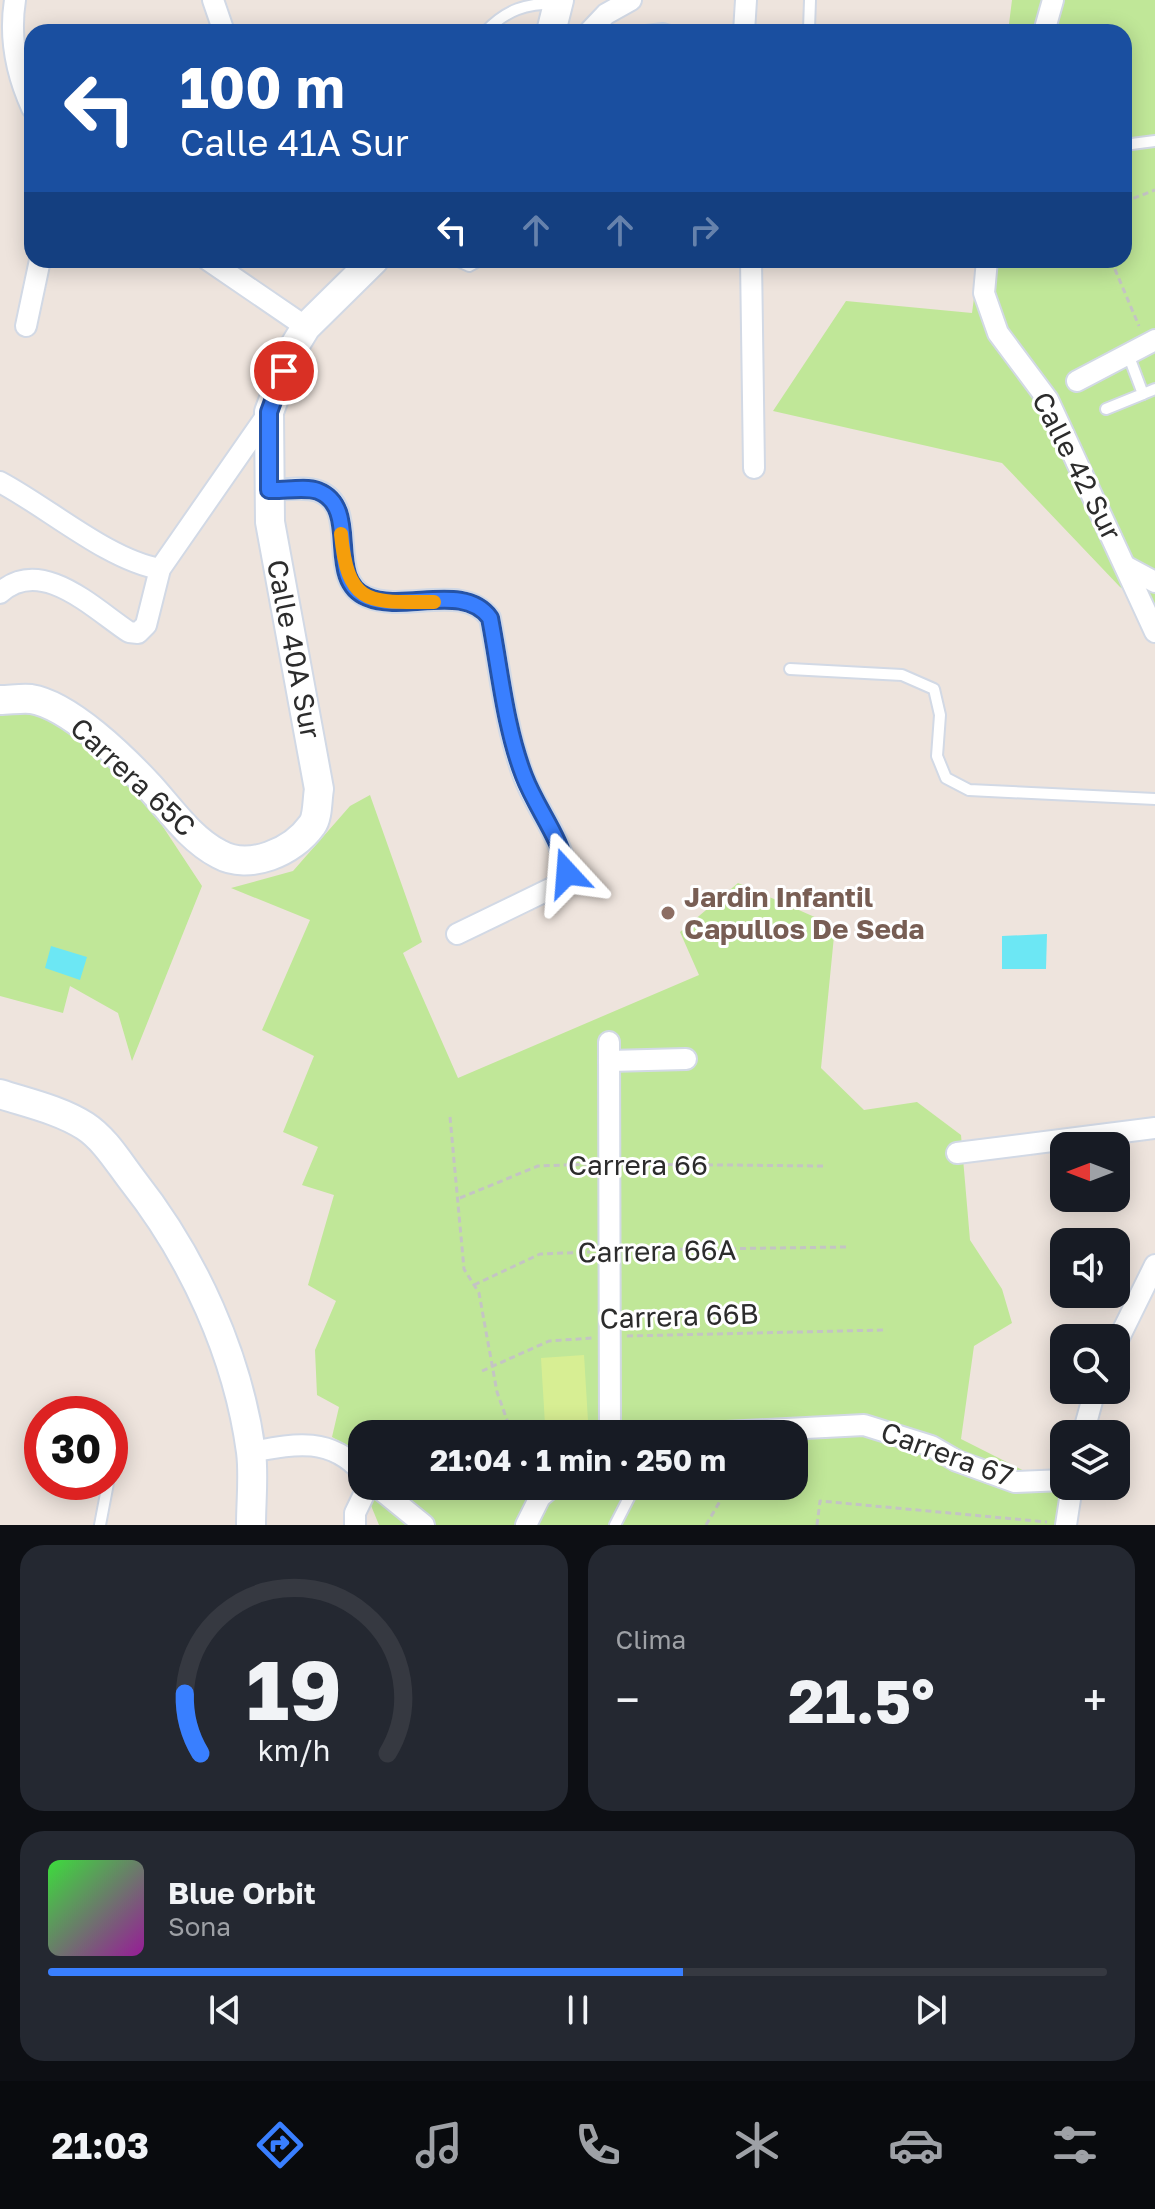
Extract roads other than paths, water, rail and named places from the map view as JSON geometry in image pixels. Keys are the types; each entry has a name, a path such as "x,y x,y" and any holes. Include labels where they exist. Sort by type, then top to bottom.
{"main road":[{"path":"553,24 559,2"},
{"path":"269,412 292,350 306,327 366,268"},
{"name":"Calle 40A Sur","path":"264,858 288,847 313,824 319,789 310,729 294,669 270,522 269,412"},
{"name":"Carrera 65C","path":"0,700 30,699 52,705 82,725 148,786 185,827 219,854 239,860 264,858"},
{"path":"0,1094 60,1114 98,1135 149,1203 186,1260 216,1316 251,1452 251,1525"}],"street":[{"path":"15,0 11,24 19,80 24,91"},
{"path":"213,0 221,24"},
{"path":"597,24 606,14 631,0"},
{"path":"744,24 746,0"},
{"path":"1046,24 1051,2"},
{"path":"26,326 38,268"},
{"path":"220,268 306,327"},
{"path":"751,268 754,468"},
{"name":"Calle 42 Sur","path":"986,268 984,293 998,333 1048,400 1155,632"},
{"path":"1077,381 1143,346"},
{"path":"0,593 21,580 71,591 129,632 138,633 146,625 160,569 269,412"},
{"path":"0,482 37,502 126,560 160,569"},
{"path":"269,490 317,491 333,502 340,517 349,579 364,596 387,602 468,601 481,606 490,618 513,740 524,777 564,854 567,873 556,886 457,934"},
{"path":"1127,567 1155,582"},
{"path":"610,1420 609,1052 686,1059"},
{"path":"957,1153 1155,1128"},
{"path":"1126,1324 1155,1265"},
{"name":"Carrera 67","path":"808,1428 864,1425 931,1446 957,1461 1015,1482 1050,1481"},
{"path":"251,1452 291,1445 326,1446 348,1462"},
{"path":"355,1525 355,1513 361,1500"},
{"path":"393,1500 424,1525"},
{"path":"526,1525 538,1500"},
{"path":"1066,1524 1070,1500"}],"lane":[{"path":"809,24 810,0"},
{"path":"493,24 516,7 559,2"},
{"path":"1132,144 1155,141"},
{"path":"1143,346 1143,394"},
{"path":"1106,409 1155,389"},
{"path":"790,669 902,675 934,689 940,715 937,756 946,778 969,790 1155,799"},
{"path":"100,1525 105,1500"},
{"path":"615,1525 628,1500"}],"water":[{"path":"1047,934 1046,969 1002,969 1002,936"},
{"path":"51,946 87,957 80,980 45,968"}],"place":[{"name":"Jardin Infantil Capullos De Seda","path":"668,913"}]}
